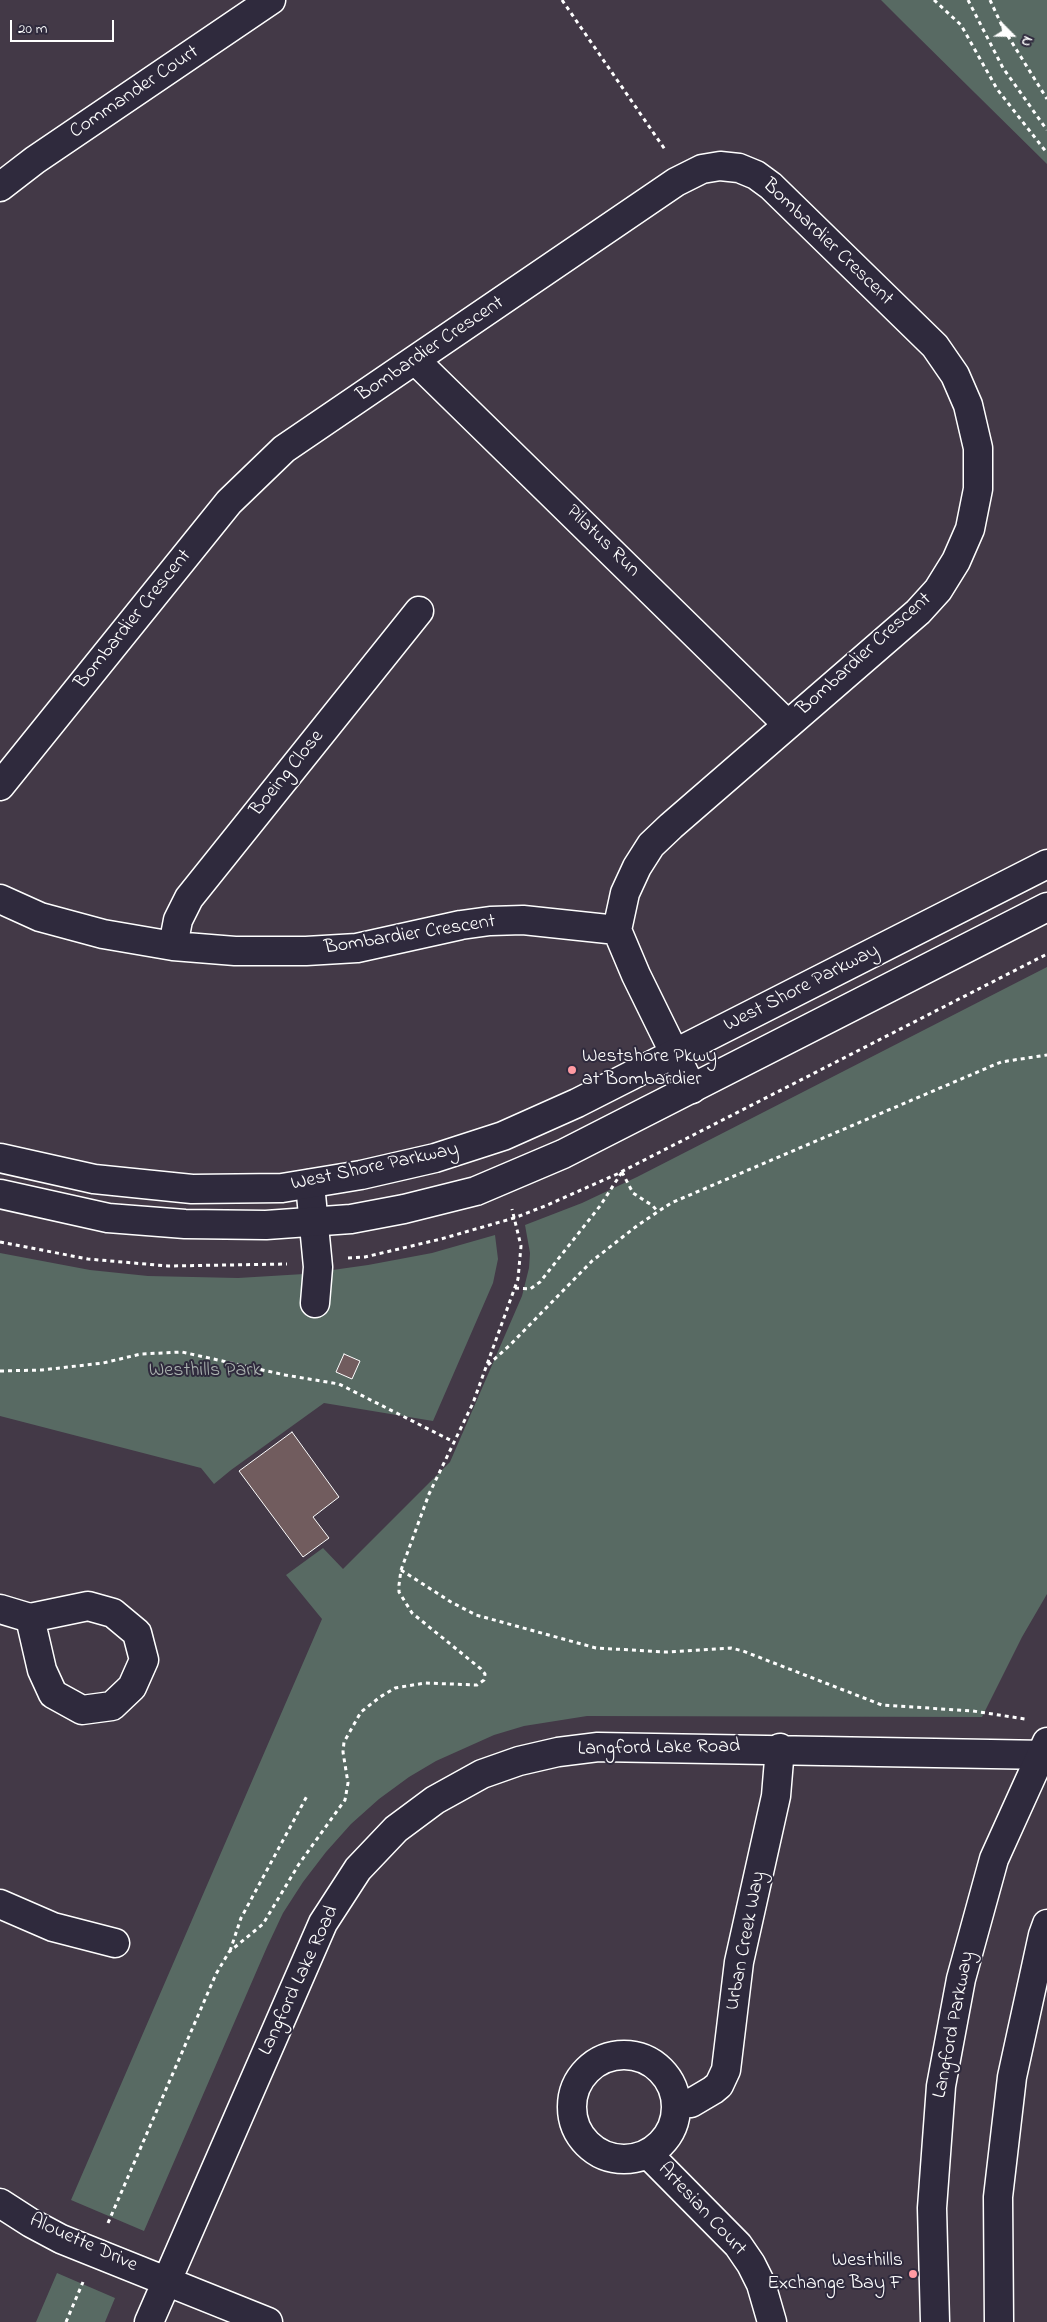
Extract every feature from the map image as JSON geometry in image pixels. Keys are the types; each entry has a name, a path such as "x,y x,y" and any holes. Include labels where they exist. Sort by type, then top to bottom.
{"street":[{"name":"Commander Court","path":"0,187 35,160 271,0"},
{"name":"Bombardier Crescent","path":"0,786 229,502 284,449 416,361 676,182 702,169 720,166 739,168 756,175 771,186 928,339 955,375 968,405 978,448 978,489 970,529 952,568 938,590 918,612 787,724 651,845 636,867 625,893 617,930 523,920 490,921 461,925 357,948 306,951 235,951 173,946 103,934 40,917 0,899"},
{"name":"Pilatus Run","path":"416,361 787,724"},
{"name":"Boeing Close","path":"173,946 178,920 189,898 419,611"},
{"name":"West Shore Parkway","path":"0,1158 94,1179 192,1190 282,1188 435,1158 503,1136 576,1103 1047,864"},
{"name":"West Shore Parkway","path":"0,1194 118,1218 212,1224 266,1225 352,1219 404,1209 476,1190 563,1154 1047,907"},
{"path":"617,930 636,976 692,1089"},
{"path":"310,1184 318,1267 315,1303"},
{"path":"0,1609 30,1618"},
{"name":"Langford Lake Road","path":"150,2322 323,1923 358,1870 396,1830 436,1800 482,1774 519,1761 558,1752 598,1747 1045,1750"},
{"name":"Urban Creek Way","path":"676,2104 691,2104 712,2090 719,2085 726,2070 739,1962 776,1796 780,1748"},
{"name":"Langford Parkway","path":"935,2322 932,2208 943,2076 961,1979 994,1860 1045,1750"},
{"path":"0,1904 53,1927 115,1943"},
{"path":"999,2322 998,2197 1012,2077 1047,1924"},
{"name":"Artesian Court","path":"619,2054 640,2056 659,2067 671,2084 676,2104 674,2122 666,2138 649,2154 634,2158 613,2158 593,2149 579,2134 572,2114 573,2093 582,2074 599,2060 619,2054"},
{"name":"Artesian Court","path":"649,2154 738,2245 751,2264 761,2284 772,2322"},
{"name":"Alouette Drive","path":"0,2203 31,2223 95,2253 268,2322"}],"path":[{"path":"562,0 668,156"},
{"path":"934,0 961,25 984,69 1047,153"},
{"path":"968,0 1003,68 1047,130"},
{"path":"990,0 1003,28 1047,99"},
{"path":"229,1952 262,1924 299,1864 345,1800 348,1783 343,1752 344,1742 361,1712 395,1688 425,1683 477,1685 484,1680 485,1674 481,1669 412,1613 399,1592 401,1570 429,1494 487,1365 515,1288 521,1246 514,1218 622,1172 1047,954"},
{"path":"487,1365 510,1345 592,1261 658,1212 680,1200 1001,1062 1047,1055"},
{"path":"622,1172 633,1192 653,1206 658,1212"},
{"path":"515,1288 530,1289 540,1282 600,1206 622,1172"},
{"path":"0,1371 42,1370 103,1363 141,1354 182,1352 285,1375 339,1384 454,1442"},
{"path":"401,1570 451,1602 476,1615 596,1648 666,1652 731,1648 882,1705 973,1711 1016,1718"},
{"path":"66,2322 216,1974 229,1952 241,1918 307,1796"}],"green space":[{"path":"881,0 1047,0 1047,164 904,23"},
{"path":"1047,967 1047,1594 1022,1637 982,1717 587,1716 524,1726 494,1735 436,1761 409,1777 379,1799 351,1824 303,1882 283,1913 144,2231 71,2200 322,1619 286,1575 323,1548 343,1569 450,1462 522,1296 529,1268 530,1253 525,1225 582,1203 637,1177"},
{"name":"Westhills Park","path":"495,1235 498,1259 493,1283 433,1421 324,1403 214,1484 201,1468 0,1416 0,1253 90,1270 148,1276 238,1278 304,1274 368,1265 432,1253"},
{"path":"57,2273 115,2298 105,2322 36,2322"}],"building":[{"path":"344,1354 360,1361 352,1379 336,1372"},
{"path":"292,1432 339,1497 313,1517 329,1538 303,1557 239,1471"}],"place":[{"name":"Westshore Pkwy at Bombardier","path":"572,1070"},
{"name":"Westhills Exchange Bay F","path":"913,2274"}]}
